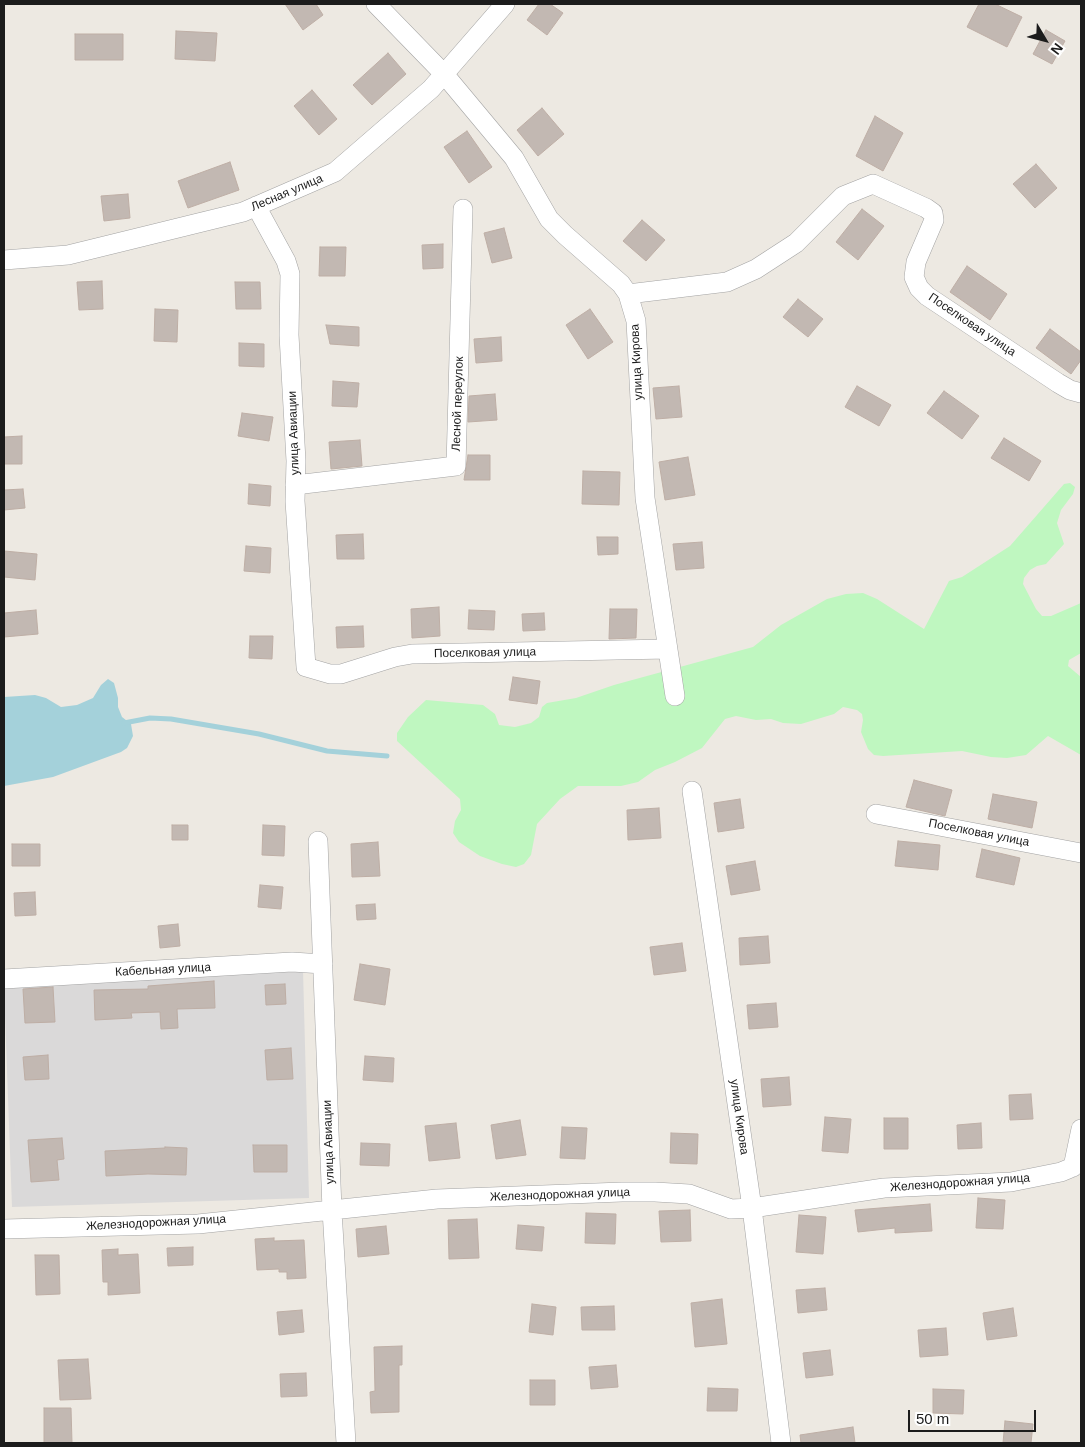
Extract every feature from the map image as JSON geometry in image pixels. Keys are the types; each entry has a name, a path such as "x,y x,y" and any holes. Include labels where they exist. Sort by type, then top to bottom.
{"street":[{"name":"улица Кирова","path":"376,4 444,74 514,158 549,219 621,284 628,294 636,321 645,498 675,696"},
{"name":"Лесная улица","path":"4,260 68,255 243,212 335,172 431,88 505,4"},
{"name":"Поселковая улица","path":"628,294 727,282 756,269 796,243 843,196 873,184 933,213 934,220 916,262 914,277 919,288 928,296 1058,383 1070,390 1081,392"},
{"name":"улица Авиации","path":"256,206 286,261 290,274 289,336 296,461 295,485 306,667"},
{"name":"Лесной переулок","path":"295,485 456,466 463,209"},
{"name":"Поселковая улица","path":"306,667 330,674 341,674 395,657 412,654 668,650"},
{"name":"улица Кирова","path":"692,791 752,1208 781,1443"},
{"name":"Поселковая улица","path":"876,814 1081,853"},
{"name":"улица Авиации","path":"318,841 332,1210 346,1443"},
{"name":"Кабельная улица","path":"4,979 292,962 323,964"},
{"name":"Железнодорожная улица","path":"4,1229 208,1223 437,1199 655,1192 689,1194 731,1209 752,1208 884,1188 1011,1182 1061,1172 1077,1174 1081,1130"}],"shaded area":[{"path":"303,970 309,1198 12,1207 4,988 22,983"}],"green space":[{"path":"1070,483 1075,487 1073,494 1061,510 1057,523 1064,544 1046,564 1030,570 1024,578 1023,584 1036,609 1042,616 1051,616 1081,603 1081,653 1069,660 1068,666 1081,677 1081,755 1048,736 1026,755 1007,758 962,751 874,755 868,749 861,732 862,714 857,710 843,707 834,714 801,724 783,723 771,719 756,720 736,716 725,719 702,748 655,770 638,782 621,786 578,786 560,799 537,824 531,855 524,864 516,867 480,856 459,842 453,833 455,821 461,810 460,799 397,741 397,733 408,717 426,700 483,705 495,714 499,725 515,727 531,723 539,717 542,707 547,703 576,698 614,685 753,647 781,625 827,599 846,594 863,593 877,599 924,629 949,581 962,577 1010,546 1064,484"}],"water":[{"path":"108,679 114,683 118,707 122,717 131,724 133,736 127,748 121,752 53,777 4,786 4,697 35,695 46,698 61,707 77,705 93,698 101,685"}],"building":[{"path":"285,4 316,4 323,15 303,30"},
{"path":"539,4 550,4 563,13 547,35 527,20"},
{"path":"979,4 995,4 1022,17 1007,47 967,27"},
{"path":"1046,30 1065,41 1052,64 1033,54"},
{"path":"176,31 217,33 215,61 175,59"},
{"path":"75,34 123,34 123,60 75,60"},
{"path":"388,53 406,74 372,105 353,85"},
{"path":"312,90 337,119 319,135 294,106"},
{"path":"542,108 564,134 538,156 517,130"},
{"path":"875,116 903,133 883,171 856,156"},
{"path":"467,131 492,167 469,183 444,147"},
{"path":"230,162 239,190 188,208 178,181"},
{"path":"1036,164 1057,188 1035,208 1013,184"},
{"path":"128,194 130,218 104,221 101,196"},
{"path":"862,209 884,226 858,260 836,242"},
{"path":"642,220 665,240 646,261 623,241"},
{"path":"504,228 512,258 492,263 484,233"},
{"path":"443,244 443,268 423,269 422,245"},
{"path":"320,247 346,247 345,276 319,276"},
{"path":"967,266 1007,294 990,320 950,292"},
{"path":"102,281 103,309 79,310 77,282"},
{"path":"235,282 260,282 261,309 236,309"},
{"path":"798,299 823,319 808,337 783,317"},
{"path":"155,309 178,310 177,342 154,341"},
{"path":"590,309 613,342 588,359 566,325"},
{"path":"326,325 359,327 359,346 330,344"},
{"path":"1050,329 1081,352 1081,360 1071,374 1036,348"},
{"path":"501,337 502,361 476,363 474,339"},
{"path":"239,343 264,344 264,367 239,366"},
{"path":"333,381 359,383 357,407 332,406"},
{"path":"679,386 682,417 656,419 653,388"},
{"path":"857,386 891,405 879,426 845,407"},
{"path":"944,391 979,416 962,439 927,413"},
{"path":"495,394 497,420 468,422 469,396"},
{"path":"242,413 273,417 269,441 238,436"},
{"path":"22,436 22,464 4,464 4,437"},
{"path":"1004,438 1041,461 1029,481 991,458"},
{"path":"360,440 362,466 331,469 329,442"},
{"path":"468,455 490,455 490,480 464,480"},
{"path":"688,457 695,495 665,500 659,462"},
{"path":"583,471 620,472 619,505 582,504"},
{"path":"249,484 271,486 270,506 248,504"},
{"path":"23,489 25,508 4,510 4,490"},
{"path":"363,534 364,559 337,559 336,535"},
{"path":"597,537 618,537 618,554 598,555"},
{"path":"702,542 704,568 676,570 673,544"},
{"path":"246,546 271,548 270,573 244,571"},
{"path":"4,551 37,554 35,580 4,577"},
{"path":"439,607 440,636 412,638 411,609"},
{"path":"610,609 637,609 636,638 609,639"},
{"path":"36,610 38,634 4,637 4,613"},
{"path":"469,610 495,611 494,630 468,629"},
{"path":"544,613 545,630 523,631 522,614"},
{"path":"363,626 364,647 337,648 336,627"},
{"path":"250,636 273,636 272,659 249,658"},
{"path":"513,677 540,681 537,704 509,700"},
{"path":"914,780 952,790 945,816 906,807"},
{"path":"993,794 1037,802 1032,828 988,819"},
{"path":"740,799 744,828 718,832 714,803"},
{"path":"659,808 661,838 628,840 627,810"},
{"path":"172,825 188,825 188,840 172,840"},
{"path":"263,825 285,826 284,856 262,855"},
{"path":"898,841 940,845 938,870 895,866"},
{"path":"378,842 380,876 352,877 351,844"},
{"path":"12,844 40,844 40,866 12,866"},
{"path":"982,849 1020,858 1014,885 976,877"},
{"path":"755,861 760,890 731,895 726,866"},
{"path":"260,885 283,887 281,909 258,907"},
{"path":"35,892 36,915 15,916 14,893"},
{"path":"375,904 376,919 357,920 356,905"},
{"path":"178,924 180,946 160,948 158,926"},
{"path":"768,936 770,963 740,965 739,938"},
{"path":"682,943 686,971 654,975 650,947"},
{"path":"360,964 390,969 385,1005 354,1000"},
{"path":"214,981 215,1008 177,1009 178,1028 161,1029 160,1012 131,1013 132,1018 95,1020 94,990 148,989 148,986"},
{"path":"285,984 286,1004 266,1005 265,985"},
{"path":"53,987 55,1022 25,1023 23,989"},
{"path":"776,1003 778,1027 749,1029 747,1005"},
{"path":"291,1048 293,1079 267,1080 265,1050"},
{"path":"48,1055 49,1079 25,1080 23,1057"},
{"path":"365,1056 394,1058 393,1082 363,1080"},
{"path":"789,1077 791,1105 763,1107 761,1079"},
{"path":"1031,1094 1033,1119 1010,1120 1009,1095"},
{"path":"825,1117 851,1119 848,1153 822,1151"},
{"path":"884,1118 908,1118 908,1149 884,1149"},
{"path":"520,1120 526,1155 496,1159 491,1125"},
{"path":"456,1123 460,1158 429,1161 425,1126"},
{"path":"981,1123 982,1148 958,1149 957,1125"},
{"path":"562,1127 587,1128 585,1159 560,1158"},
{"path":"671,1133 698,1134 697,1164 670,1163"},
{"path":"62,1138 64,1159 57,1160 59,1180 31,1182 28,1140"},
{"path":"361,1143 390,1144 389,1166 360,1165"},
{"path":"253,1145 287,1145 287,1172 254,1172"},
{"path":"165,1147 187,1148 186,1175 106,1176 105,1151"},
{"path":"978,1198 1005,1200 1003,1229 976,1228"},
{"path":"930,1204 932,1231 895,1233 895,1228 858,1232 855,1210"},
{"path":"690,1210 691,1241 661,1242 659,1211"},
{"path":"586,1213 616,1214 615,1244 585,1243"},
{"path":"799,1215 826,1217 823,1254 796,1252"},
{"path":"477,1219 479,1258 449,1259 448,1220"},
{"path":"518,1225 544,1227 542,1251 516,1249"},
{"path":"386,1226 389,1254 358,1257 356,1229"},
{"path":"274,1238 274,1241 304,1240 306,1278 287,1279 287,1272 279,1272 279,1269 257,1270 255,1239"},
{"path":"193,1247 193,1265 168,1266 167,1248"},
{"path":"118,1249 118,1255 138,1254 140,1293 108,1295 108,1282 103,1282 102,1250"},
{"path":"35,1255 59,1255 60,1294 36,1295"},
{"path":"825,1288 827,1310 798,1313 796,1290"},
{"path":"722,1299 727,1344 695,1347 691,1303"},
{"path":"532,1304 556,1307 553,1335 529,1332"},
{"path":"614,1306 615,1330 582,1330 581,1307"},
{"path":"1013,1308 1017,1336 987,1340 983,1313"},
{"path":"302,1310 304,1332 279,1335 277,1312"},
{"path":"946,1328 948,1355 920,1357 918,1330"},
{"path":"402,1346 402,1365 399,1365 399,1412 371,1413 370,1392 375,1391 374,1347"},
{"path":"830,1350 833,1375 806,1378 803,1353"},
{"path":"88,1359 91,1399 60,1400 58,1360"},
{"path":"616,1365 618,1387 591,1389 589,1367"},
{"path":"306,1373 307,1396 281,1397 280,1374"},
{"path":"530,1380 555,1380 555,1405 530,1405"},
{"path":"708,1388 738,1389 737,1411 707,1411"},
{"path":"933,1389 964,1390 963,1414 933,1413"},
{"path":"44,1408 71,1408 72,1443 44,1443"},
{"path":"1005,1421 1033,1424 1031,1443 1003,1443"},
{"path":"853,1427 855,1443 801,1443 800,1435"}],"waterway":[{"path":"124,723 150,718 171,719 259,734 327,751 387,756"}]}
